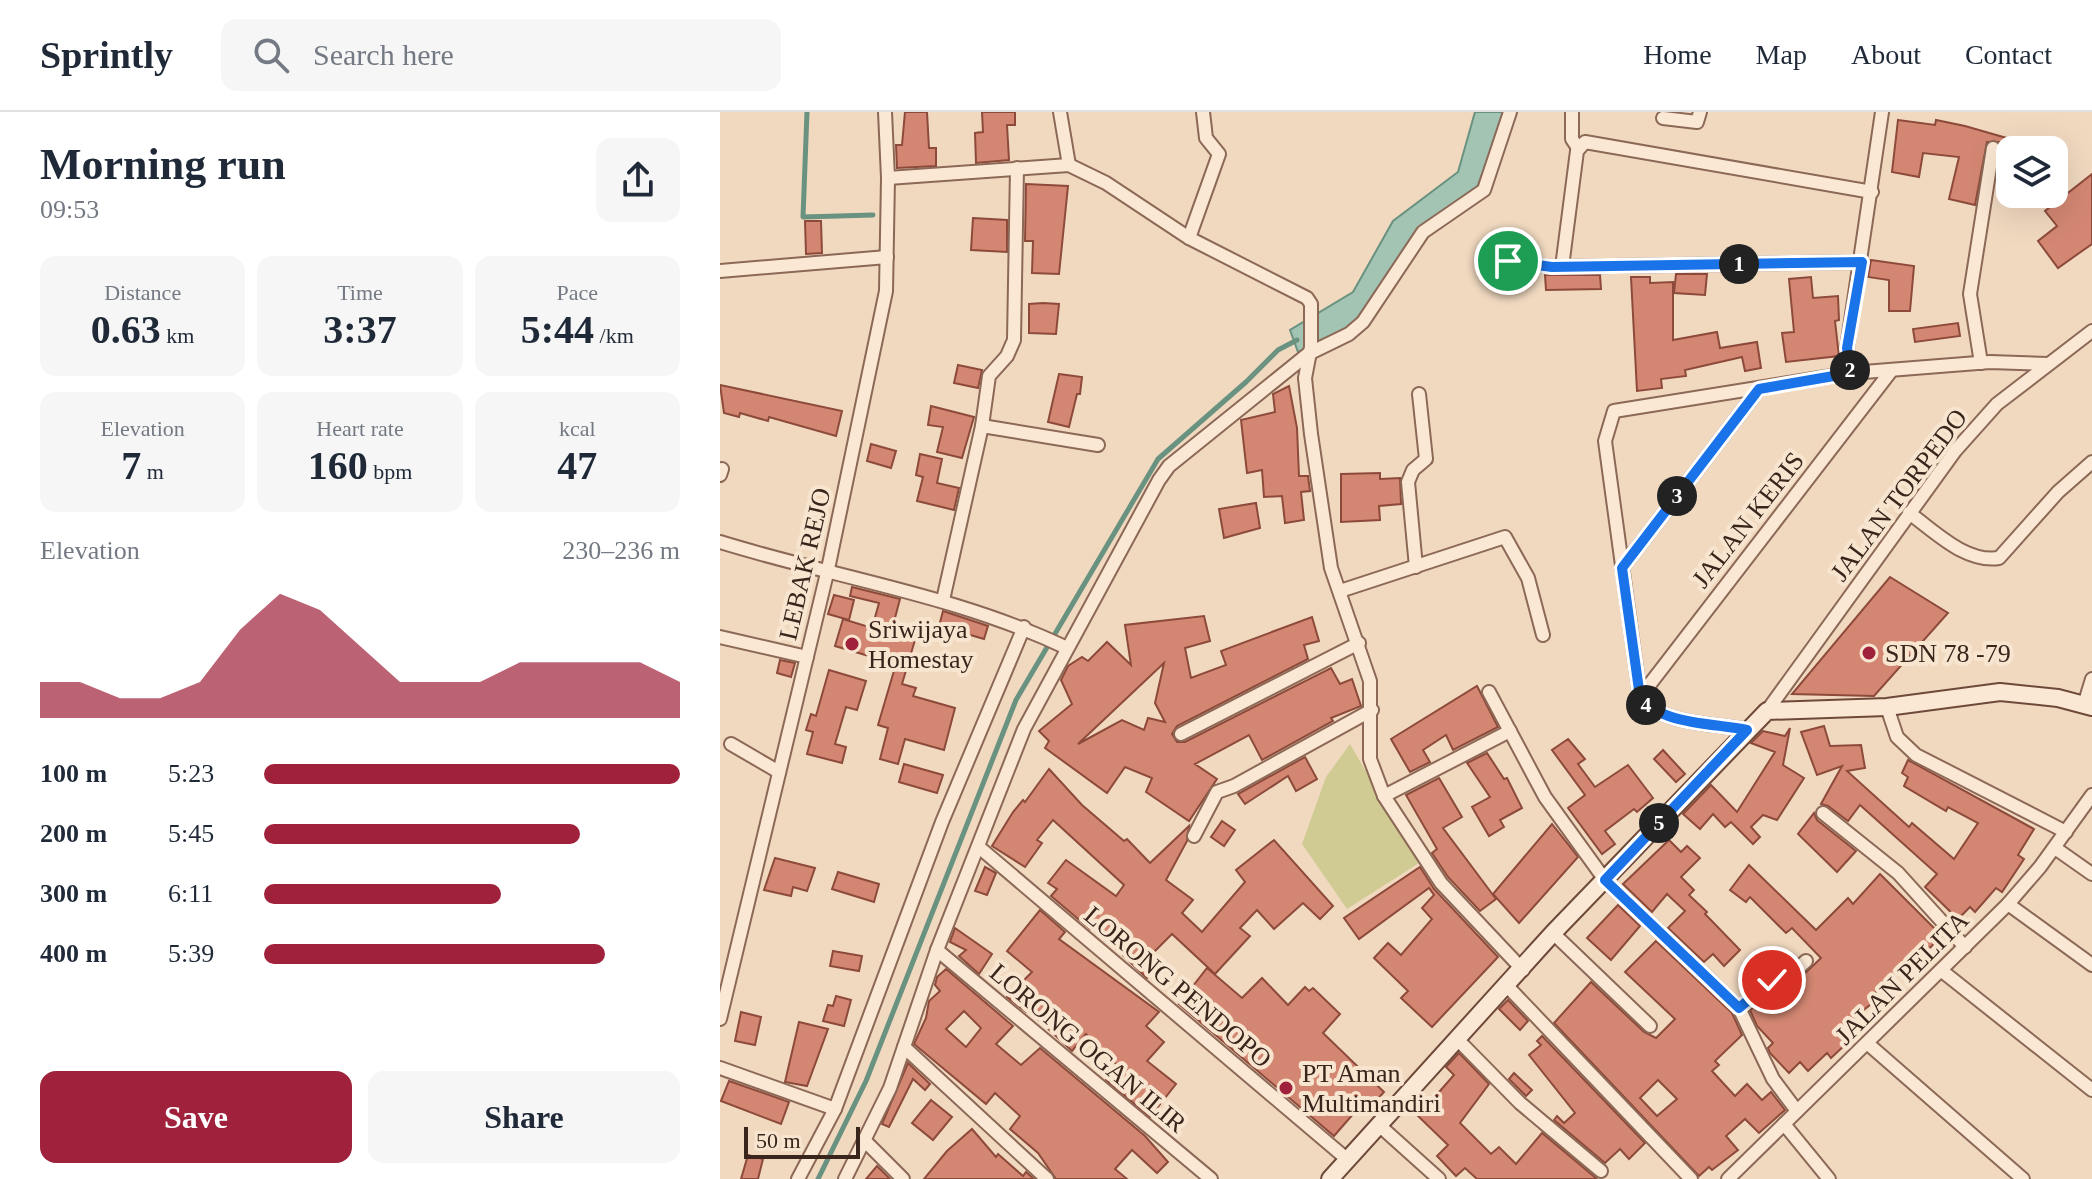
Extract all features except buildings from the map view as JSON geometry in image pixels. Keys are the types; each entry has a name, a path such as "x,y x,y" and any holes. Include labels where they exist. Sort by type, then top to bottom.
{"street":[{"name":"LEBAK REJO","path":"721,1014 828,569 886,291 888,178 885,112"},
{"path":"1060,112 1069,165"},
{"path":"1189,238 1219,154 1206,138 1203,112"},
{"path":"845,1179 890,1088 937,950 980,848 1024,729 1064,647 1169,466 1309,350 1349,334 1363,322 1423,232 1484,190 1510,112"},
{"path":"1562,267 1578,148 1572,139 1572,112"},
{"path":"1663,118 1697,122 1700,112"},
{"path":"1851,373 1847,348 1882,112"},
{"path":"1578,148 1585,142 1872,192"},
{"path":"1981,363 1970,294 1993,148"},
{"path":"888,178 1069,165 1106,183 1189,238 1300,292 1311,304 1305,378 1311,434 1331,568 1370,681 1370,759 1384,796 1441,883 1523,970"},
{"path":"943,600 991,372 1007,356 1014,340 1017,168"},
{"path":"720,271 887,257"},
{"path":"1508,261 1562,267 1862,262"},
{"name":"JALAN TORPEDO","path":"1767,711 1955,451 1997,404 2092,331"},
{"path":"1747,730 1669,715 1647,706 1640,697 1605,441 1614,411 1851,373 1981,363 2048,364"},
{"name":"JALAN KERIS","path":"1640,697 1891,371"},
{"path":"1622,568 1759,389"},
{"path":"1416,567 1408,482 1413,470 1426,459 1419,394"},
{"path":"982,426 1098,445"},
{"path":"1909,513 1967,554 1984,560 1999,558 2058,492 2092,462"},
{"path":"1340,591 1505,537 1528,578 1543,635"},
{"path":"720,542 943,600 1029,629 1064,647"},
{"path":"798,1179 835,1109 942,822 1029,629"},
{"path":"720,637 807,657"},
{"path":"1181,734 1359,643"},
{"path":"1330,1179 1508,987 1553,933 1767,711 1887,707 2000,692 2044,696 2088,706 2092,679"},
{"path":"1489,692 1545,797 1605,880 1739,1008 1773,1079 1797,1111"},
{"path":"1887,707 1897,737 1916,755 2066,832"},
{"path":"1194,836 1217,792 1234,786 1372,710"},
{"path":"1384,796 1510,731"},
{"path":"731,744 779,772"},
{"name":"JALAN PELITA","path":"1728,1179 2008,904 2055,848 2092,795"},
{"path":"1823,813 1898,873 1965,947"},
{"name":"LORONG PENDOPO","path":"980,848 1348,1160"},
{"path":"2055,848 2092,874"},
{"path":"2008,904 2092,965"},
{"path":"1553,933 1650,1026"},
{"name":"LORONG OGAN ILIR","path":"937,950 1211,1179"},
{"path":"1739,1008 1772,980 1795,971 1806,961"},
{"path":"1942,971 2092,1090"},
{"path":"1508,987 1691,1179"},
{"path":"1457,1039 1520,1103 1601,1171"},
{"path":"1867,1043 2023,1179"},
{"path":"904,1047 1047,1179"},
{"path":"720,1068 835,1109"},
{"path":"1784,1124 1829,1179"},
{"path":"1380,1126 1439,1179"},
{"path":"865,1141 903,1179"}],"shaded area":[{"path":"1475,112 1505,112 1474,196 1442,212 1417,236 1363,317 1325,341 1298,352 1290,330 1353,292 1393,221 1458,172"},
{"path":"1350,744 1419,863 1347,909 1302,844 1326,777"}],"waterway":[{"path":"807,112 803,217 873,215"},
{"path":"818,1179 866,1081 1016,700 1158,459 1278,350 1297,340"}],"place":[{"name":"Sriwijaya Homestay","path":"852,644"},
{"name":"SDN 78 -79","path":"1869,653"},
{"name":"PT Aman Multimandiri","path":"1286,1088"}],"route":[{"path":"1508,261 1552,267 1862,262 1847,348 1851,373 1759,389 1622,568 1640,697 1647,706 1658,712 1747,730 1605,880 1739,1008 1772,980"}]}
